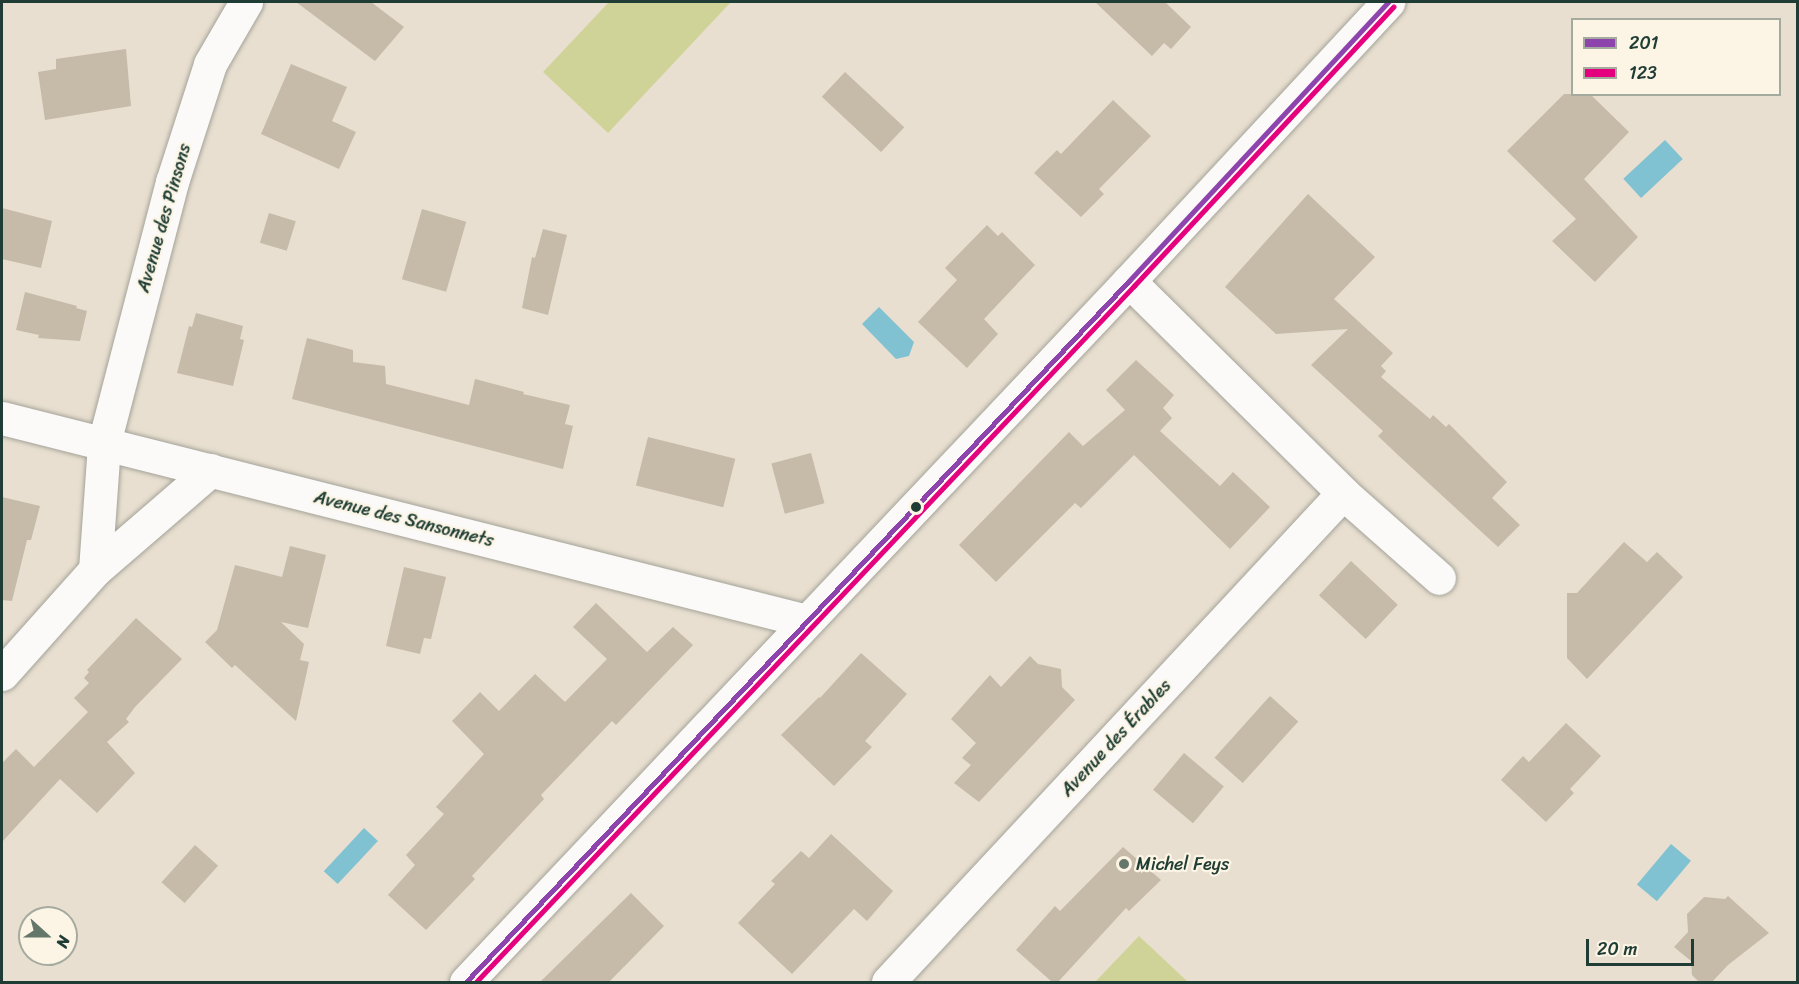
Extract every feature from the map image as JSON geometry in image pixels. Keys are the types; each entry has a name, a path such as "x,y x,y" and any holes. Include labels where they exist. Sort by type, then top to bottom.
{"street":[{"name":"Avenue des Pinsons","path":"95,570 104,443 175,171 210,64 246,2"},
{"path":"466,982 1129,281 1388,2"},
{"path":"1129,281 1343,493 1439,578"},
{"name":"Avenue des Sansonnets","path":"2,418 807,621"},
{"path":"2,674 95,570 211,470"},
{"name":"Avenue des Érables","path":"888,982 1343,493"}],"green space":[{"path":"609,2 731,2 608,133 543,72"},
{"path":"1139,936 1188,982 1095,982"}],"water":[{"path":"1665,140 1683,159 1641,198 1623,179"},
{"path":"879,307 914,342 909,356 896,359 862,324"},
{"path":"364,828 378,841 338,884 324,871"},
{"path":"1671,844 1691,861 1657,901 1637,885"}],"building":[{"path":"296,2 371,2 404,27 375,61"},
{"path":"1095,2 1165,2 1191,27 1171,49 1164,43 1152,56"},
{"path":"126,49 131,106 45,120 38,72 56,69 56,59"},
{"path":"291,64 347,87 332,121 356,132 339,169 261,134"},
{"path":"845,72 904,127 881,152 822,97"},
{"path":"1564,94 1592,96 1629,132 1584,179 1638,237 1595,282 1552,241 1576,219 1507,151"},
{"path":"1113,100 1151,136 1099,189 1104,194 1081,217 1034,173 1057,150 1061,154"},
{"path":"1308,194 1375,257 1334,299 1393,353 1381,366 1386,371 1381,377 1430,419 1433,415 1446,427 1449,424 1507,482 1492,498 1520,525 1498,547 1378,436 1383,431 1311,365 1348,329 1276,334 1225,287"},
{"path":"2,208 52,221 41,268 2,259"},
{"path":"422,209 466,222 446,292 402,279"},
{"path":"269,213 296,221 287,251 260,243"},
{"path":"987,225 998,236 1002,232 1035,265 984,319 998,334 967,368 918,322 957,280 945,268"},
{"path":"543,229 567,235 548,315 522,308 532,257 535,258"},
{"path":"25,292 77,306 76,308 87,311 80,341 38,338 39,335 16,330"},
{"path":"196,313 243,326 240,339 244,340 233,386 177,373 189,326 192,327"},
{"path":"307,338 353,350 353,362 385,366 386,384 469,405 475,379 570,405 565,424 573,426 563,469 292,399"},
{"path":"1136,360 1174,395 1163,408 1172,418 1160,431 1220,486 1233,472 1270,507 1230,549 1134,455 1081,508 1075,503 996,582 959,545 1069,432 1083,446 1125,410 1106,390"},
{"path":"648,437 735,459 723,507 636,486"},
{"path":"811,453 824,503 785,514 771,464"},
{"path":"2,497 40,506 31,540 27,540 12,601 2,600"},
{"path":"1624,542 1647,562 1657,552 1683,577 1587,679 1567,658 1567,593 1577,593"},
{"path":"290,546 326,555 308,628 281,622 304,644 300,660 309,662 296,721 235,665 232,668 205,642 217,630 235,565 282,577"},
{"path":"1351,561 1398,605 1366,639 1319,595"},
{"path":"404,567 446,577 431,639 424,638 420,654 386,646"},
{"path":"596,603 647,652 673,627 693,645 616,725 612,721 541,795 544,799 472,876 475,879 426,930 388,895 415,865 406,855 444,814 436,807 484,754 452,721 480,692 499,711 535,674 565,702 607,659 573,627"},
{"path":"136,618 182,659 135,707 126,719 129,722 107,742 135,773 97,813 60,779 2,842 2,763 16,749 34,767 88,712 74,698 89,683 84,678 89,672 87,670"},
{"path":"861,653 907,694 865,741 872,747 834,786 781,735 820,698"},
{"path":"1030,656 1038,664 1061,669 1062,687 1075,700 979,802 954,783 971,765 962,758 976,743 951,719 990,675 1001,687"},
{"path":"1270,696 1298,721 1243,783 1214,758"},
{"path":"1566,723 1601,756 1570,789 1574,793 1546,822 1501,780 1523,756 1529,762"},
{"path":"1184,753 1224,786 1193,823 1153,790"},
{"path":"831,834 893,891 867,921 854,909 792,974 738,923 775,884 771,881 801,851 809,858"},
{"path":"195,845 218,866 185,903 162,882"},
{"path":"1123,847 1161,880 1129,911 1126,908 1058,982 1052,982 1016,950 1055,906 1060,911"},
{"path":"631,893 664,926 609,982 540,982"},
{"path":"1728,896 1769,933 1728,965 1712,982 1699,982 1692,975 1691,961 1674,947 1688,932 1687,914 1704,897 1725,899"}],"transit line":[{"name":"201","path":"466,982 1129,281 1388,2"},
{"name":"123","path":"476,982 1134,286 1393,7"}],"place":[{"name":"Michel Feys","path":"1124,864"}]}
